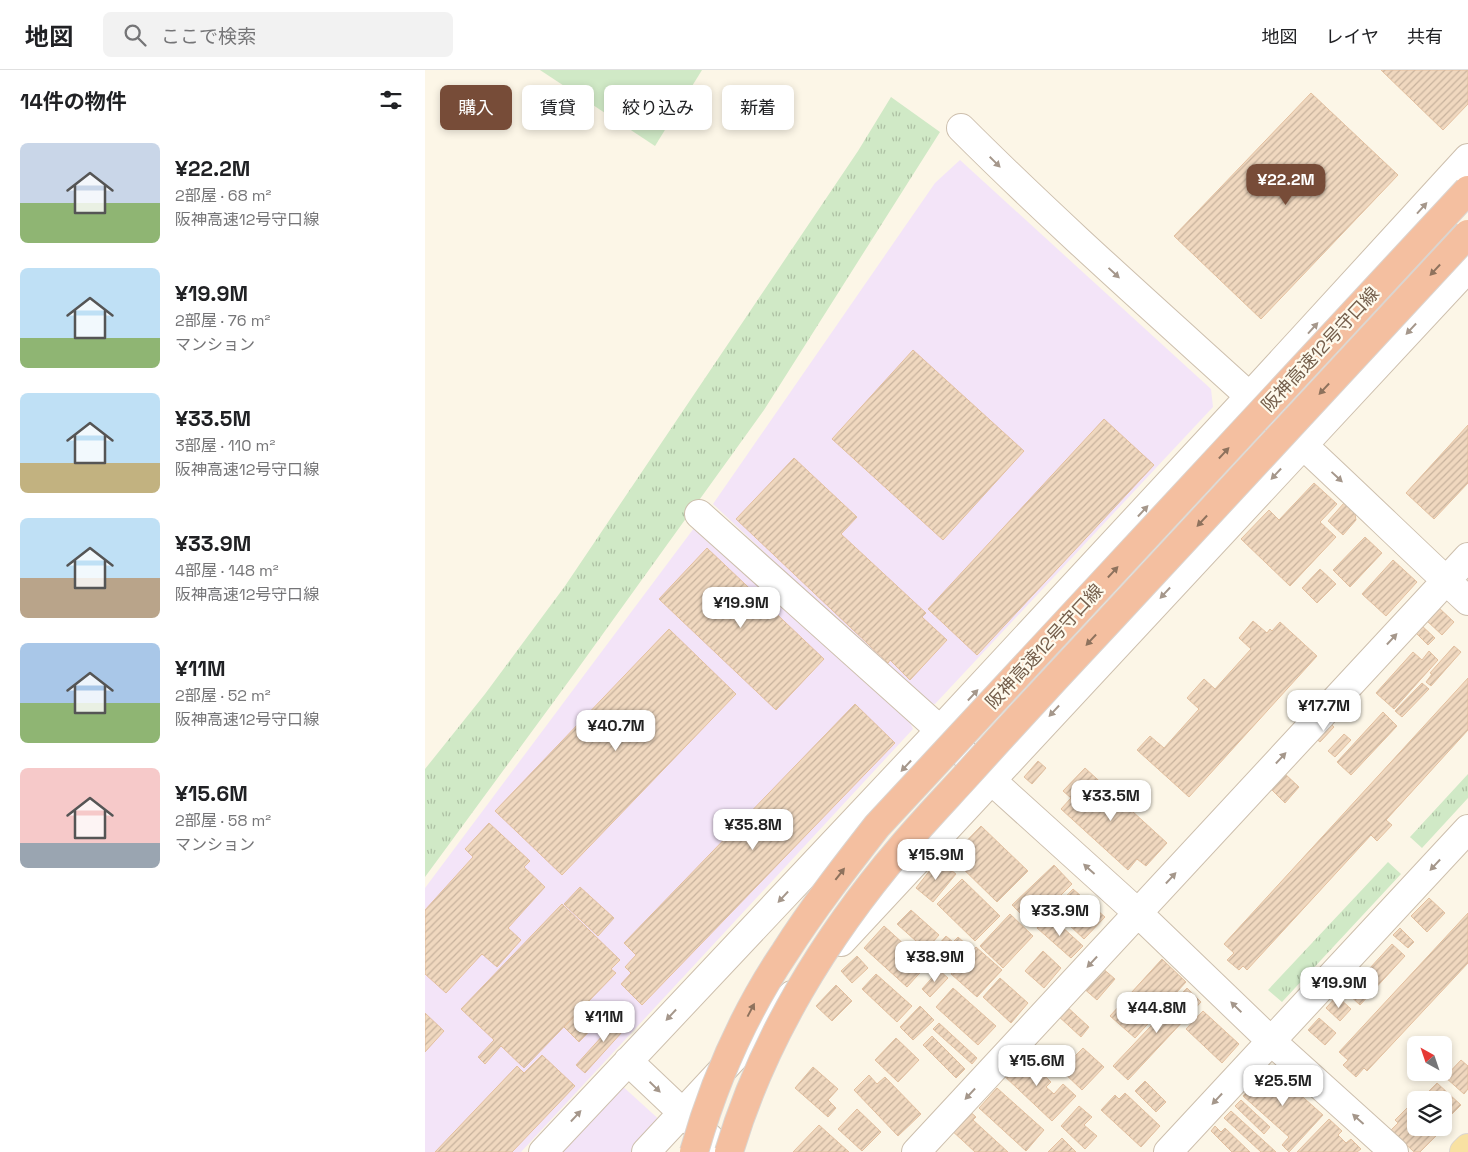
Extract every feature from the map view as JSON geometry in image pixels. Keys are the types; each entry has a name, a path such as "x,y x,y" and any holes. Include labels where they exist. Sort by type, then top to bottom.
{"highway":[{"name":"阪神高速12号守口線","path":"694,1152 705,1114 727,1059 751,1008 783,953 877,826 1468,190"},
{"name":"阪神高速12号守口線","path":"729,1152 737,1125 757,1074 781,1024 839,928 901,848 1468,234"}],"main road":[{"path":"1464,1152 1468,1148"}],"street":[{"path":"961,128 1002,169 1303,445 1468,601"},
{"path":"543,1152 940,730 1468,158"},
{"path":"646,1152 1468,268"},
{"path":"699,514 940,730 991,780 1138,913 1271,1041 1394,1152"},
{"path":"915,1152 1468,557"},
{"path":"1168,1152 1468,829"},
{"path":"628,1061 724,1152"}],"shaded area":[{"path":"960,160 1211,389 1213,407 935,704 924,703 713,504 935,183"},
{"path":"697,524 904,709 913,729 521,1152 425,1152 425,888"},
{"path":"619,1083 663,1123 636,1152 555,1152"}],"green space":[{"path":"540,70 702,70 693,85 604,85 604,112 594,106 594,85 563,85"},
{"path":"891,97 940,132 764,410 425,877 425,769 485,694 565,586 858,151"},
{"path":"631,130 665,130 655,146"},
{"path":"1468,774 1468,798 1422,848 1410,837"},
{"path":"1388,862 1401,874 1282,1002 1268,990"}],"building":[{"path":"1381,70 1468,70 1468,104 1443,130"},
{"path":"1311,93 1398,175 1261,319 1174,236"},
{"path":"913,350 1024,451 943,540 832,439"},
{"path":"1104,419 1154,465 977,655 928,609"},
{"path":"1468,425 1468,483 1434,519 1406,493"},
{"path":"794,458 857,517 841,534 926,613 922,617 947,640 910,680 890,660 888,663 736,519"},
{"path":"1314,483 1337,504 1320,522 1336,537 1290,586 1241,539 1269,510 1279,520"},
{"path":"1344,503 1355,514 1356,520 1343,535 1328,521"},
{"path":"1365,537 1382,553 1350,587 1333,570"},
{"path":"707,548 824,659 776,710 659,599"},
{"path":"1393,560 1417,582 1386,616 1362,594"},
{"path":"1320,569 1336,584 1317,603 1302,588"},
{"path":"1438,607 1454,622 1442,635 1426,620"},
{"path":"1253,621 1267,633 1270,629 1272,631 1280,622 1317,656 1189,797 1137,750 1150,736 1164,748 1199,709 1187,698 1204,679 1215,689 1251,649 1239,638"},
{"path":"1421,625 1435,638 1428,645 1414,631"},
{"path":"669,629 736,694 562,875 495,811"},
{"path":"1454,646 1461,652 1431,686 1426,682 1432,674 1430,673"},
{"path":"1429,651 1438,660 1394,709 1376,693 1413,652 1422,660"},
{"path":"1468,678 1468,730 1386,820 1392,825 1377,841 1371,835 1247,970 1243,966 1239,970 1227,960 1234,953 1224,944"},
{"path":"1422,683 1429,689 1402,717 1395,711"},
{"path":"855,704 895,743 642,1005 621,984 631,973 625,967 636,955 624,943"},
{"path":"1383,712 1397,726 1351,775 1337,762"},
{"path":"1328,721 1334,727 1320,742 1314,737"},
{"path":"1344,734 1351,740 1335,757 1328,751"},
{"path":"1038,761 1046,768 1032,784 1024,777"},
{"path":"1085,768 1167,843 1146,866 1137,859 1128,870 1061,809 1071,798 1063,791"},
{"path":"1284,773 1299,787 1285,803 1270,788"},
{"path":"489,823 530,861 524,867 545,887 508,928 521,940 497,967 482,954 446,993 425,974 425,910 473,857 465,849"},
{"path":"981,826 1028,871 997,902 951,857"},
{"path":"938,860 956,874 933,902 916,888"},
{"path":"1054,865 1072,884 1041,915 1035,909 1025,918 1012,905"},
{"path":"962,879 1000,916 975,941 937,904"},
{"path":"580,887 614,918 598,936 564,904"},
{"path":"1073,889 1105,917 1084,939 1053,910"},
{"path":"1429,898 1445,913 1427,932 1411,916"},
{"path":"562,904 620,960 611,969 616,973 524,1068 501,1046 485,1064 478,1057 494,1040 461,1009"},
{"path":"911,910 939,935 926,950 897,924"},
{"path":"1468,913 1468,963 1367,1071 1364,1068 1356,1077 1343,1065 1348,1060 1339,1052"},
{"path":"1010,914 1033,936 1003,968 980,946"},
{"path":"1049,915 1083,946 1071,958 1037,928"},
{"path":"884,926 927,965 907,987 864,948"},
{"path":"1400,928 1414,942 1408,948 1393,935"},
{"path":"946,936 953,942 958,937 967,945 945,968 930,954"},
{"path":"1392,944 1405,956 1360,1005 1347,993"},
{"path":"976,947 1002,970 977,997 951,974"},
{"path":"1043,951 1061,968 1044,988 1025,971"},
{"path":"857,956 868,968 852,983 841,971"},
{"path":"1162,959 1186,982 1135,1038 1110,1016"},
{"path":"1101,967 1115,979 1097,1000 1082,987"},
{"path":"939,970 948,978 930,997 922,989"},
{"path":"876,974 912,1006 897,1022 862,989"},
{"path":"1000,978 1028,1003 1011,1023 983,997"},
{"path":"836,985 852,1001 832,1021 816,1006"},
{"path":"953,988 996,1026 978,1045 936,1007"},
{"path":"1187,988 1201,1002 1128,1080 1113,1066"},
{"path":"1337,996 1351,1009 1340,1021 1326,1008"},
{"path":"586,1004 601,1019 579,1042 564,1027"},
{"path":"1065,1005 1089,1027 1081,1037 1056,1014"},
{"path":"920,1006 934,1020 913,1040 900,1027"},
{"path":"1203,1011 1239,1044 1222,1063 1186,1029"},
{"path":"425,1013 444,1031 425,1052"},
{"path":"623,1013 632,1021 585,1073 576,1065"},
{"path":"1319,1018 1336,1033 1325,1045 1308,1030"},
{"path":"939,1023 977,1058 972,1064 933,1029"},
{"path":"932,1036 965,1069 956,1078 923,1045"},
{"path":"896,1038 919,1060 898,1082 875,1060"},
{"path":"1083,1048 1104,1067 1082,1090 1061,1070"},
{"path":"1021,1053 1051,1082 1046,1087 1054,1094 1063,1084 1076,1096 1052,1121 1001,1073"},
{"path":"542,1055 575,1086 512,1152 435,1152 517,1066 524,1073"},
{"path":"1461,1060 1468,1066 1468,1089 1464,1094 1449,1081 1453,1081 1453,1068"},
{"path":"813,1067 838,1089 828,1100 836,1108 828,1117 795,1088"},
{"path":"1269,1067 1323,1115 1289,1152 1282,1145 1289,1137 1243,1096"},
{"path":"869,1075 877,1084 885,1077 921,1114 898,1136 854,1090"},
{"path":"1145,1081 1166,1102 1156,1112 1135,1091"},
{"path":"1437,1083 1446,1091 1429,1091"},
{"path":"997,1088 1044,1130 1026,1151 979,1108"},
{"path":"1125,1093 1160,1126 1141,1147 1101,1110 1115,1095 1119,1099"},
{"path":"1452,1097 1461,1105 1452,1114"},
{"path":"1241,1100 1270,1127 1264,1134 1235,1106"},
{"path":"1079,1106 1092,1117 1084,1125 1097,1136 1085,1149 1061,1126"},
{"path":"1407,1108 1407,1136 1436,1136 1420,1152 1414,1152 1391,1130 1398,1123 1395,1120"},
{"path":"857,1109 881,1132 862,1151 838,1129"},
{"path":"967,1109 976,1117 973,1120 1008,1152 975,1152 949,1128"},
{"path":"1231,1111 1276,1152 1261,1152 1224,1118"},
{"path":"1329,1119 1342,1131 1338,1135 1346,1143 1351,1139 1361,1149 1357,1152 1297,1152"},
{"path":"819,1125 849,1152 793,1152"},
{"path":"1215,1126 1221,1132 1225,1128 1250,1152 1232,1152 1211,1131"},
{"path":"1062,1138 1076,1152 1048,1152"}]}
